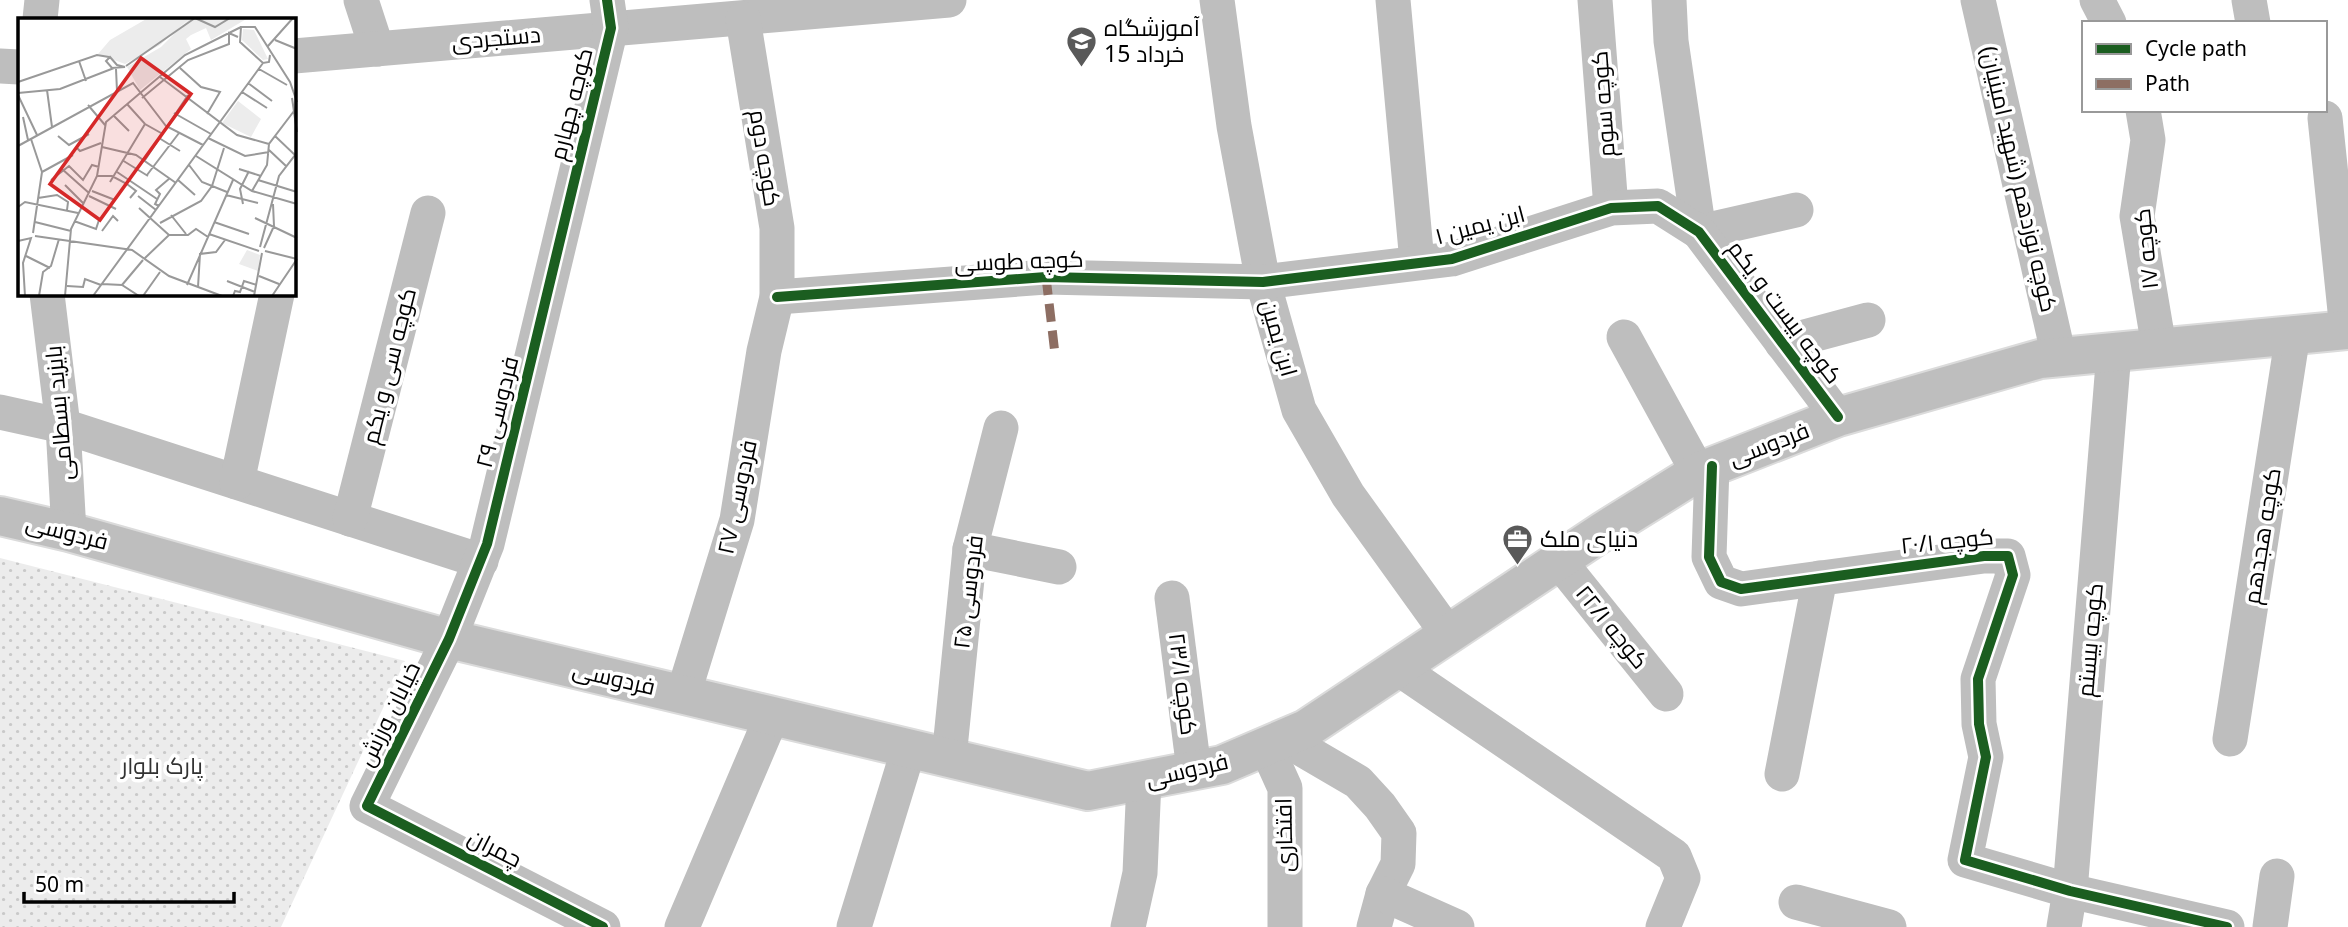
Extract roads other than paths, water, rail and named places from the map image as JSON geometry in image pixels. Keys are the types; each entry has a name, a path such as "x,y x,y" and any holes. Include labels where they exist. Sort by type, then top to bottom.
{"main road":[{"name":"فردوسی","path":"0,516 69,532 449,639 1088,791 1222,765 1306,729 1559,561 1705,469 1838,417 2040,359 2348,330"}],"street":[{"path":"40,18 42,0"},
{"path":"361,0 377,48"},
{"name":"دستجردی","path":"296,56 377,48 609,14 743,19 816,6 949,0"},
{"name":"ابن یمین","path":"1217,0 1234,126 1263,282 1299,410 1348,495 1448,634"},
{"path":"1393,0 1417,262"},
{"name":"کوچه سوم","path":"1595,0 1611,208"},
{"path":"1669,0 1671,41 1699,232 1796,210"},
{"name":"کوچه نوزدهم (شهید امینیان)","path":"1978,0 2059,357"},
{"path":"2097,0 2108,21"},
{"path":"2249,0 2253,21"},
{"name":"کوچه چهارم","path":"572,190 609,14"},
{"name":"کوچه دوم","path":"743,19 777,228 777,297"},
{"path":"0,66 18,67"},
{"name":"۱۷ کوچه","path":"2143,112 2148,140 2137,216 2159,347"},
{"path":"2325,118 2348,330"},
{"name":"فردوسی ۲۹","path":"449,639 481,561 572,190"},
{"name":"ابن یمین ۱","path":"1263,282 1452,258 1611,208 1658,206 1699,232"},
{"name":"کوچه سی و یکم","path":"350,519 428,213"},
{"name":"کوچه بیست و یکم","path":"1699,232 1838,417"},
{"name":"کوچه طوسی","path":"777,297 1046,277 1263,282"},
{"name":"بایزید بسطامی","path":"47,296 63,426 69,532"},
{"path":"237,482 277,296"},
{"name":"فردوسی ۲۷","path":"682,695 737,520 764,351 777,297"},
{"path":"1782,343 1868,320"},
{"name":"کوچه هجدهم","path":"2230,739 2293,334"},
{"path":"1624,337 1705,469"},
{"name":"کوچه بیستم","path":"2064,927 2070,891 2114,352"},
{"path":"0,412 63,426 481,561"},
{"name":"فردوسی ۲۵","path":"949,758 970,549 1001,428"},
{"name":"کوچه ۲۰/۱","path":"1705,469 1709,557 1721,582 1741,590 2007,555 2013,575 1978,678 1979,724 1986,757 1965,860 2070,891 2227,927"},
{"path":"970,549 1059,567"},
{"name":"کوچه ۲۲/۱","path":"1559,561 1666,694"},
{"path":"1782,774 1820,578"},
{"name":"کوچه ۲۳/۱","path":"1172,598 1194,770"},
{"name":"خیابان ورزش","path":"367,806 449,639"},
{"path":"1398,667 1674,856 1683,878 1663,927"},
{"path":"682,927 772,716"},
{"path":"1274,742 1358,782 1380,806 1399,833 1398,864 1383,894 1374,927"},
{"name":"افتخاری","path":"1274,742 1285,788 1286,927"},
{"path":"854,927 909,748"},
{"path":"1128,927 1140,873 1143,780"},
{"name":"چمران","path":"367,806 603,927"},
{"path":"2270,927 2277,876"},
{"path":"1383,894 1457,927"},
{"path":"1796,902 1889,927"}],"place":[{"name":"آموزشگاه 15 خرداد","path":"1081,68"},
{"name":"دنیای ملک","path":"1517,566"}],"park label":[{"name":"پارک بلوار","path":"162,766"}]}
